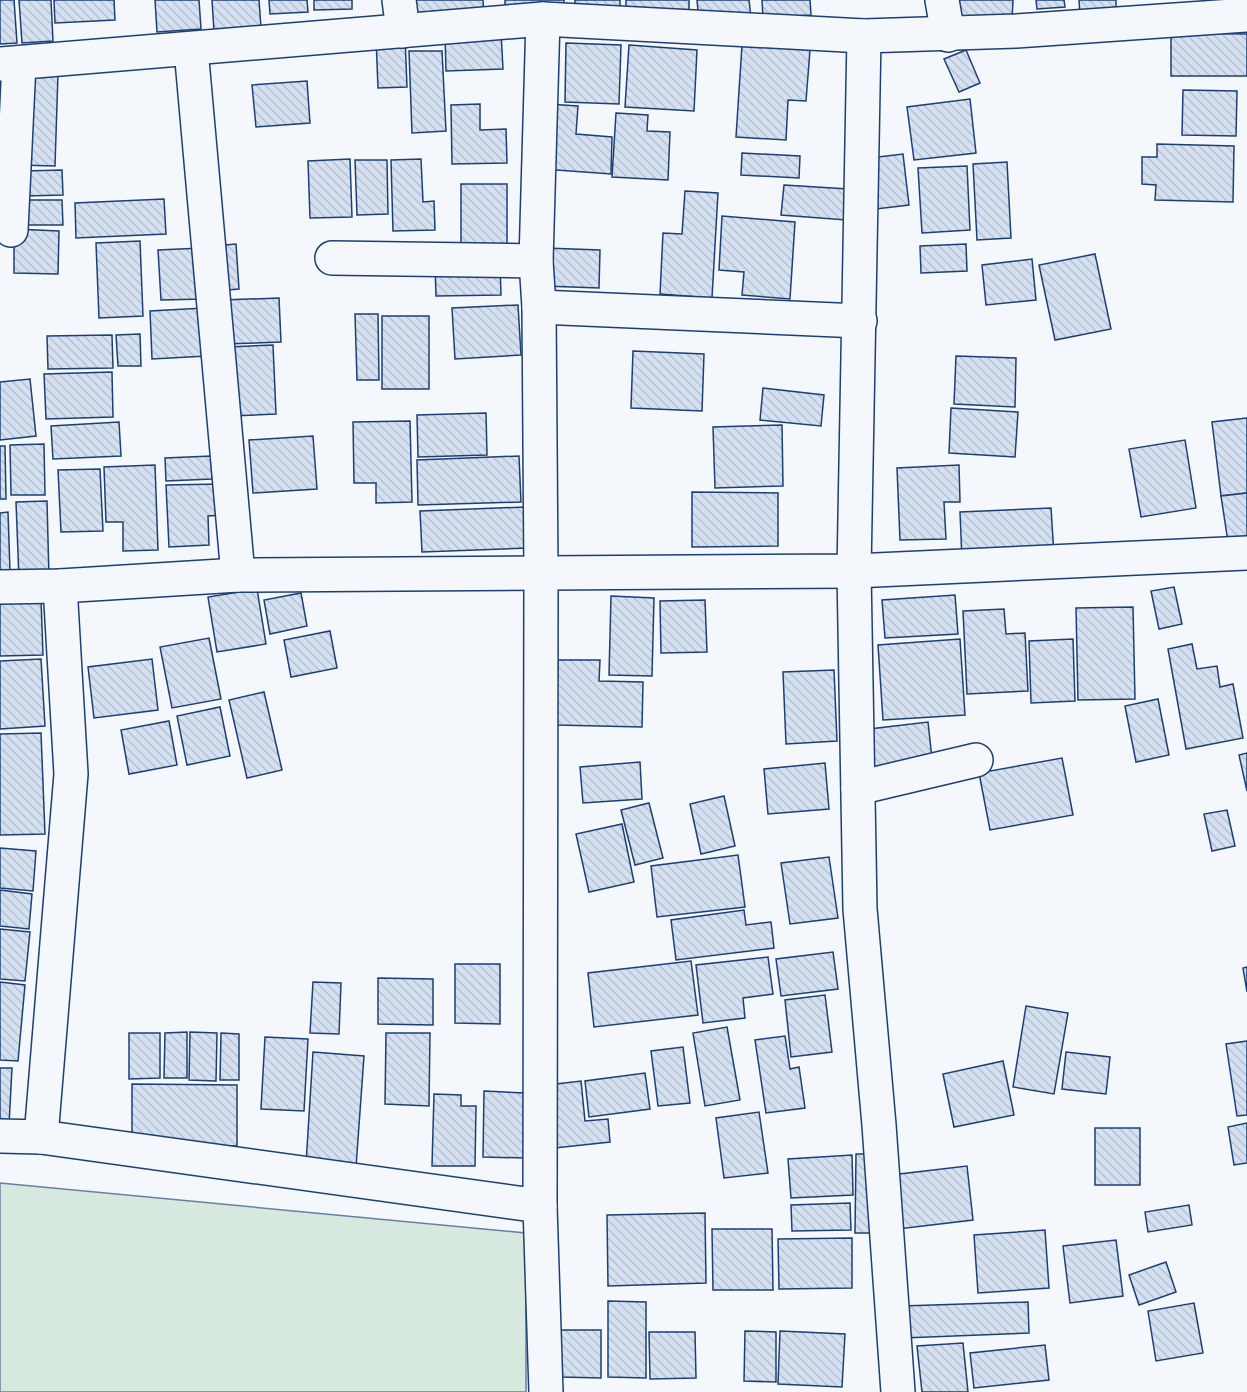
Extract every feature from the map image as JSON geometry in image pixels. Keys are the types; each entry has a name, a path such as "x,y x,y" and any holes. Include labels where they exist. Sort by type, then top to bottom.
{"street":[{"path":"942,0 948,34"},
{"path":"11,230 9,63 190,49 401,15 543,19 864,36 948,34 1247,15"},
{"path":"543,19 536,261 539,307 541,573 540,1206 546,1392"},
{"path":"864,36 854,570 860,909 879,1125 898,1392"},
{"path":"190,49 238,575"},
{"path":"332,258 536,261"},
{"path":"539,307 860,321"},
{"path":"0,587 60,586 238,575 854,570 1247,553"},
{"path":"41,1137 71,774 60,586"},
{"path":"858,788 976,759"},
{"path":"0,1136 41,1137 540,1206"}],"shaded area":[{"path":"0,1183 526,1233 526,1392 0,1392"}],"building":[{"path":"0,0 14,0 17,43 0,44"},
{"path":"19,0 51,0 53,41 22,43"},
{"path":"54,0 114,0 115,20 55,23"},
{"path":"155,0 199,0 201,29 157,32"},
{"path":"212,0 259,0 261,28 214,31"},
{"path":"269,0 307,0 308,12 270,14"},
{"path":"314,0 352,0 352,9 314,10"},
{"path":"408,0 483,0 484,16 409,20"},
{"path":"505,0 564,0 564,12 505,11"},
{"path":"575,0 620,0 620,6 575,6"},
{"path":"626,0 689,0 689,14 626,11"},
{"path":"697,0 749,0 751,17 699,21"},
{"path":"762,0 810,0 811,15 763,18"},
{"path":"956,0 1013,0 1012,21 955,17"},
{"path":"1036,0 1064,0 1065,7 1037,9"},
{"path":"1079,0 1116,0 1116,12 1080,15"},
{"path":"501,32 503,69 446,71 445,34"},
{"path":"1171,33 1247,34 1247,76 1171,76"},
{"path":"405,37 407,87 378,88 376,38"},
{"path":"566,43 621,45 619,104 565,102"},
{"path":"629,45 697,50 694,111 625,107"},
{"path":"742,45 810,50 806,101 788,100 786,140 736,137"},
{"path":"966,50 980,83 959,92 944,59"},
{"path":"409,51 442,51 446,131 412,133"},
{"path":"21,72 58,73 55,166 19,165"},
{"path":"307,81 310,123 256,127 252,85"},
{"path":"1183,90 1237,91 1236,136 1182,135"},
{"path":"970,99 976,153 914,160 907,107"},
{"path":"480,104 480,130 506,129 507,163 452,164 451,105"},
{"path":"547,104 578,106 576,134 612,137 611,174 543,169"},
{"path":"616,113 648,115 647,131 670,132 668,180 612,177"},
{"path":"1157,144 1234,146 1233,202 1155,200 1156,185 1142,184 1142,157 1157,157"},
{"path":"742,153 800,156 799,178 741,175"},
{"path":"903,154 909,205 876,209 870,158"},
{"path":"350,159 352,217 310,218 308,161"},
{"path":"421,159 423,202 434,201 435,230 393,231 391,160"},
{"path":"355,160 387,160 388,214 357,215"},
{"path":"1007,162 1011,238 977,240 973,164"},
{"path":"967,166 970,230 922,233 918,168"},
{"path":"62,170 63,195 25,196 24,171"},
{"path":"461,184 507,184 507,244 461,244"},
{"path":"784,185 848,189 846,220 781,215"},
{"path":"685,191 718,193 712,298 660,294 663,233 682,234"},
{"path":"164,199 166,234 76,238 75,203"},
{"path":"21,200 62,200 63,225 21,225"},
{"path":"722,216 795,222 790,299 742,295 744,272 719,270"},
{"path":"14,229 59,231 58,274 14,273"},
{"path":"140,241 143,316 99,318 96,243"},
{"path":"236,244 239,289 216,291 213,246"},
{"path":"966,244 967,271 921,273 920,246"},
{"path":"202,248 204,299 161,300 158,250"},
{"path":"545,248 600,250 599,288 544,286"},
{"path":"1095,254 1111,329 1055,340 1039,265"},
{"path":"1032,259 1036,300 986,305 982,265"},
{"path":"500,264 501,295 436,296 435,265"},
{"path":"279,298 281,342 224,344 222,300"},
{"path":"518,305 521,355 455,359 452,308"},
{"path":"204,308 207,356 152,359 150,311"},
{"path":"355,314 378,314 379,380 357,380"},
{"path":"382,316 429,316 429,389 382,389"},
{"path":"140,334 141,366 118,366 116,335"},
{"path":"112,335 113,368 48,369 47,336"},
{"path":"273,345 276,414 232,416 228,347"},
{"path":"633,351 704,354 702,411 631,408"},
{"path":"956,356 1016,358 1015,407 954,404"},
{"path":"112,372 113,417 46,419 44,374"},
{"path":"30,379 36,436 0,440 0,382"},
{"path":"763,388 824,395 821,426 760,420"},
{"path":"951,408 1018,412 1015,457 949,453"},
{"path":"486,413 487,455 418,457 417,415"},
{"path":"1247,418 1247,493 1221,496 1212,422"},
{"path":"410,421 412,502 376,503 376,483 354,483 353,422"},
{"path":"119,422 121,456 53,459 51,426"},
{"path":"782,425 783,486 715,488 713,427"},
{"path":"313,436 317,489 253,493 249,440"},
{"path":"1185,440 1196,508 1141,517 1129,449"},
{"path":"44,444 45,495 11,495 10,445"},
{"path":"0,446 5,446 6,499 0,499"},
{"path":"211,456 212,479 166,481 165,458"},
{"path":"519,456 521,502 418,505 417,460"},
{"path":"155,465 158,550 123,551 123,522 106,522 104,467"},
{"path":"959,465 960,502 944,502 946,539 900,540 897,468"},
{"path":"100,469 103,531 61,532 58,470"},
{"path":"221,484 223,515 208,516 209,545 169,547 166,485"},
{"path":"692,492 778,493 778,546 692,547"},
{"path":"1247,493 1247,539 1228,542 1221,496"},
{"path":"47,501 49,578 19,579 16,502"},
{"path":"525,507 527,548 422,552 420,511"},
{"path":"1051,508 1054,555 962,560 960,512"},
{"path":"8,512 10,571 0,571 0,513"},
{"path":"1174,587 1182,624 1159,629 1151,591"},
{"path":"257,589 266,644 217,652 208,597"},
{"path":"301,593 307,626 270,634 264,600"},
{"path":"955,595 958,634 885,638 882,600"},
{"path":"611,596 654,598 652,676 609,675"},
{"path":"41,599 43,655 0,656 0,601"},
{"path":"705,600 707,652 661,653 660,601"},
{"path":"1133,607 1135,699 1078,700 1076,608"},
{"path":"1004,609 1006,634 1025,633 1028,691 967,694 963,611"},
{"path":"330,631 337,668 291,677 284,640"},
{"path":"209,638 221,699 172,708 160,647"},
{"path":"960,639 965,715 883,720 878,645"},
{"path":"1073,639 1075,701 1031,703 1029,641"},
{"path":"1192,644 1197,669 1217,666 1220,687 1233,684 1243,738 1186,749 1168,649"},
{"path":"41,659 45,726 0,729 0,661"},
{"path":"152,659 158,710 94,718 88,667"},
{"path":"558,660 600,660 599,681 643,682 642,727 556,725"},
{"path":"834,670 837,741 786,744 783,672"},
{"path":"264,692 282,770 247,778 229,700"},
{"path":"1158,699 1169,755 1136,762 1125,706"},
{"path":"220,707 230,756 187,765 177,716"},
{"path":"169,721 177,765 129,774 121,730"},
{"path":"928,722 933,768 866,775 861,730"},
{"path":"41,733 45,834 0,835 0,734"},
{"path":"1247,753 1247,791 1239,755"},
{"path":"1062,758 1073,815 990,830 979,773"},
{"path":"640,762 642,799 583,803 580,767"},
{"path":"825,763 829,809 768,814 764,769"},
{"path":"724,796 735,846 701,854 690,804"},
{"path":"649,803 663,858 635,865 621,810"},
{"path":"1227,810 1235,846 1212,851 1204,814"},
{"path":"622,824 634,882 589,892 576,834"},
{"path":"0,848 36,851 33,891 0,888"},
{"path":"738,855 745,907 657,917 651,866"},
{"path":"829,857 838,918 790,924 781,863"},
{"path":"0,890 32,894 29,929 0,926"},
{"path":"744,910 746,925 771,922 774,948 676,960 671,920"},
{"path":"0,929 30,932 25,981 0,979"},
{"path":"833,952 838,989 781,996 776,959"},
{"path":"768,957 773,994 743,998 745,1018 703,1023 696,965"},
{"path":"691,961 698,1015 594,1027 588,973"},
{"path":"455,964 500,964 500,1024 455,1023"},
{"path":"1247,967 1247,992 1243,968"},
{"path":"378,978 433,979 433,1025 378,1024"},
{"path":"0,982 25,985 18,1061 0,1060"},
{"path":"313,982 341,983 339,1034 310,1033"},
{"path":"825,995 832,1052 791,1057 785,1000"},
{"path":"1026,1006 1068,1013 1054,1094 1013,1087"},
{"path":"727,1027 740,1100 705,1106 693,1033"},
{"path":"187,1032 187,1078 164,1078 165,1033"},
{"path":"190,1032 217,1033 216,1081 189,1080"},
{"path":"129,1033 160,1033 160,1078 129,1079"},
{"path":"221,1033 239,1034 239,1080 220,1080"},
{"path":"386,1033 430,1033 429,1106 385,1104"},
{"path":"785,1036 790,1069 799,1067 805,1108 766,1113 755,1040"},
{"path":"265,1037 308,1039 304,1111 261,1109"},
{"path":"1247,1041 1247,1115 1237,1116 1226,1044"},
{"path":"683,1047 690,1103 658,1106 651,1051"},
{"path":"313,1052 364,1056 356,1167 306,1164"},
{"path":"1066,1052 1110,1057 1106,1094 1062,1089"},
{"path":"1003,1061 1014,1115 954,1127 943,1074"},
{"path":"0,1068 12,1068 9,1125 0,1124"},
{"path":"645,1073 650,1109 589,1117 585,1081"},
{"path":"581,1081 585,1121 608,1119 610,1142 555,1148 548,1085"},
{"path":"132,1084 237,1085 237,1146 132,1145"},
{"path":"484,1091 525,1093 524,1158 483,1157"},
{"path":"434,1094 461,1095 461,1106 476,1106 475,1166 432,1166"},
{"path":"759,1112 768,1173 724,1178 716,1118"},
{"path":"1247,1123 1247,1163 1234,1165 1228,1127"},
{"path":"1095,1128 1140,1128 1140,1185 1095,1185"},
{"path":"856,1154 876,1154 876,1233 855,1233"},
{"path":"852,1155 853,1195 791,1198 788,1159"},
{"path":"967,1166 973,1220 898,1229 891,1175"},
{"path":"850,1203 851,1230 792,1231 791,1205"},
{"path":"1189,1205 1192,1225 1148,1232 1145,1212"},
{"path":"705,1213 706,1283 608,1286 607,1215"},
{"path":"712,1229 772,1229 773,1290 713,1290"},
{"path":"1045,1230 1049,1288 978,1293 974,1235"},
{"path":"852,1238 852,1288 779,1289 778,1239"},
{"path":"1116,1240 1123,1296 1070,1303 1063,1246"},
{"path":"1166,1262 1176,1292 1139,1305 1129,1275"},
{"path":"608,1301 646,1302 646,1378 608,1377"},
{"path":"1028,1302 1029,1333 903,1338 902,1306"},
{"path":"1194,1303 1203,1353 1156,1361 1148,1311"},
{"path":"561,1330 601,1330 601,1378 561,1377"},
{"path":"745,1331 776,1332 776,1382 744,1381"},
{"path":"780,1331 845,1334 842,1387 778,1384"},
{"path":"649,1332 695,1332 696,1378 650,1379"},
{"path":"963,1343 968,1392 922,1392 917,1346"},
{"path":"1045,1345 1049,1380 974,1388 970,1353"}]}
